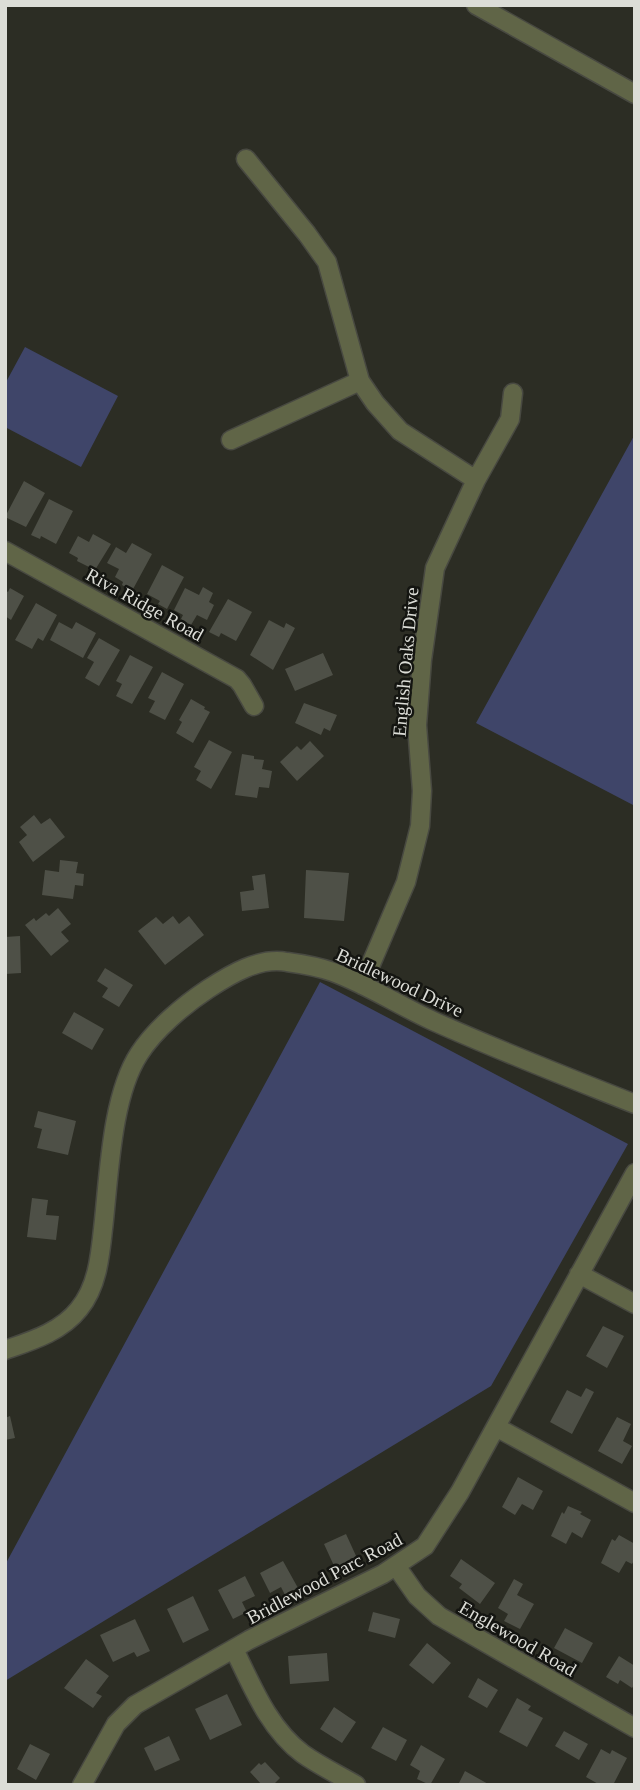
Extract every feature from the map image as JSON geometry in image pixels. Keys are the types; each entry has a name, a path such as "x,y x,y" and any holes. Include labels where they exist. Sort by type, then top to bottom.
{"street":[{"path":"475,5 635,94"},
{"path":"246,159 327,262 360,381 375,403 400,431 476,480"},
{"path":"231,440 360,381"},
{"name":"English Oaks Drive","path":"362,985 406,882 421,826 422,792 417,724 422,660 435,568 476,480 510,419 513,393"},
{"name":"Riva Ridge Road","path":"5,551 237,679 254,706"},
{"name":"Bridlewood Drive","path":"5,1350 59,1327 78,1311 90,1291 100,1256 118,1114 138,1055 155,1034 205,991 244,969 265,962 283,961 331,971 431,1020 635,1104"},
{"name":"Bridlewood Parc Road","path":"82,1785 123,1715 151,1693 396,1566 415,1555 433,1536 635,1173"},
{"path":"579,1274 635,1304"},
{"path":"496,1427 635,1503"},
{"name":"Englewood Road","path":"396,1566 417,1596 445,1621 635,1728"},
{"path":"234,1649 259,1701 274,1725 290,1743 309,1758 356,1785"}],"shaded area":[{"path":"25,347 118,396 81,467 5,427 5,384"},
{"path":"635,434 635,806 476,723"},
{"path":"320,982 628,1144 491,1386 5,1681 5,1565"}],"building":[{"path":"24,481 45,493 26,527 5,517"},
{"path":"49,499 73,511 56,544 41,536 40,539 31,535"},
{"path":"93,534 111,544 95,570 77,561 78,558 69,553 78,536 89,542"},
{"path":"132,543 152,554 132,591 115,577 119,569 107,563 116,547 126,553"},
{"path":"162,565 184,577 167,609 158,604 160,601 147,594"},
{"path":"203,587 213,593 209,602 214,605 207,620 197,615 191,625 181,619 183,615 174,610 185,588 199,595"},
{"path":"10,588 24,596 11,620 5,616 5,590 8,592"},
{"path":"228,599 252,612 236,641 221,633 219,637 209,632"},
{"path":"36,603 57,615 43,641 38,638 32,649 15,640"},
{"path":"269,620 284,628 286,623 295,628 273,670 250,655"},
{"path":"59,622 72,629 76,622 96,633 83,658 50,640"},
{"path":"99,638 120,650 99,686 85,678 94,662 87,658"},
{"path":"323,653 333,675 295,691 285,669"},
{"path":"130,655 153,667 132,704 116,696 122,684 116,681"},
{"path":"162,672 184,684 165,720 149,712 155,701 148,698"},
{"path":"191,699 210,712 193,743 176,733 182,722 179,720"},
{"path":"304,703 337,715 330,731 324,728 321,735 295,723"},
{"path":"209,740 232,752 211,789 196,780 201,771 194,767"},
{"path":"310,741 324,756 297,781 280,762 297,746 301,750"},
{"path":"242,754 264,760 262,769 272,771 269,788 259,787 257,798 235,795"},
{"path":"34,815 41,824 50,818 65,837 33,862 19,842 27,835 20,827"},
{"path":"60,860 78,862 76,873 84,874 83,886 75,885 73,899 42,895 45,870 59,872"},
{"path":"306,870 349,873 344,921 304,918"},
{"path":"265,874 269,908 242,911 240,892 254,890 252,876"},
{"path":"58,908 71,924 61,932 69,941 51,956 25,925 46,913 49,916"},
{"path":"173,916 179,924 189,916 204,935 165,965 138,931 156,917 163,924"},
{"path":"20,936 21,973 5,974 5,937"},
{"path":"105,968 133,985 119,1007 102,997 108,988 97,981"},
{"path":"74,1012 104,1029 92,1050 62,1033"},
{"path":"38,1111 76,1121 68,1155 37,1148 42,1129 34,1127"},
{"path":"32,1198 48,1200 46,1215 59,1216 56,1240 27,1237"},
{"path":"603,1326 624,1336 607,1368 586,1356"},
{"path":"586,1388 594,1392 572,1434 550,1422 567,1390 581,1397"},
{"path":"10,1416 15,1438 5,1440 5,1418"},
{"path":"617,1417 631,1424 623,1441 632,1446 622,1464 598,1451"},
{"path":"518,1477 543,1491 533,1510 522,1504 515,1515 502,1507"},
{"path":"568,1506 582,1512 580,1514 591,1520 582,1538 572,1532 566,1544 551,1536 562,1512 564,1514"},
{"path":"346,1534 357,1558 335,1568 324,1544"},
{"path":"619,1535 635,1544 635,1559 632,1564 626,1561 619,1573 601,1563 612,1539 615,1541"},
{"path":"461,1559 495,1583 480,1604 459,1588 462,1584 450,1576"},
{"path":"283,1561 298,1588 285,1595 281,1587 270,1593 260,1573"},
{"path":"245,1576 255,1596 242,1602 247,1612 233,1619 218,1590"},
{"path":"514,1579 523,1584 517,1595 534,1604 520,1629 504,1621 508,1614 498,1608"},
{"path":"193,1596 209,1630 183,1643 167,1609"},
{"path":"373,1612 400,1619 395,1638 368,1631"},
{"path":"135,1619 150,1651 137,1657 134,1652 113,1662 100,1635"},
{"path":"565,1628 593,1643 582,1663 554,1648"},
{"path":"427,1643 451,1663 433,1684 409,1665"},
{"path":"327,1653 329,1681 290,1684 288,1656"},
{"path":"619,1656 635,1666 635,1684 632,1688 620,1680 618,1684 606,1677"},
{"path":"86,1659 109,1676 96,1693 102,1696 93,1708 64,1688"},
{"path":"478,1678 498,1690 487,1708 468,1697"},
{"path":"227,1694 242,1725 210,1740 195,1709"},
{"path":"517,1698 531,1706 528,1710 543,1718 527,1747 499,1732"},
{"path":"334,1707 356,1722 342,1743 320,1729"},
{"path":"383,1727 407,1740 396,1761 371,1748"},
{"path":"564,1731 588,1744 579,1760 555,1746"},
{"path":"169,1736 180,1760 155,1771 144,1748"},
{"path":"30,1744 50,1754 36,1780 17,1769"},
{"path":"421,1745 445,1759 430,1785 417,1779 420,1771 410,1765"},
{"path":"601,1749 610,1754 612,1750 627,1758 613,1785 600,1785 586,1777"},
{"path":"265,1762 280,1778 273,1785 262,1785 250,1772 259,1763 261,1765"},
{"path":"465,1771 490,1785 458,1785"}]}
